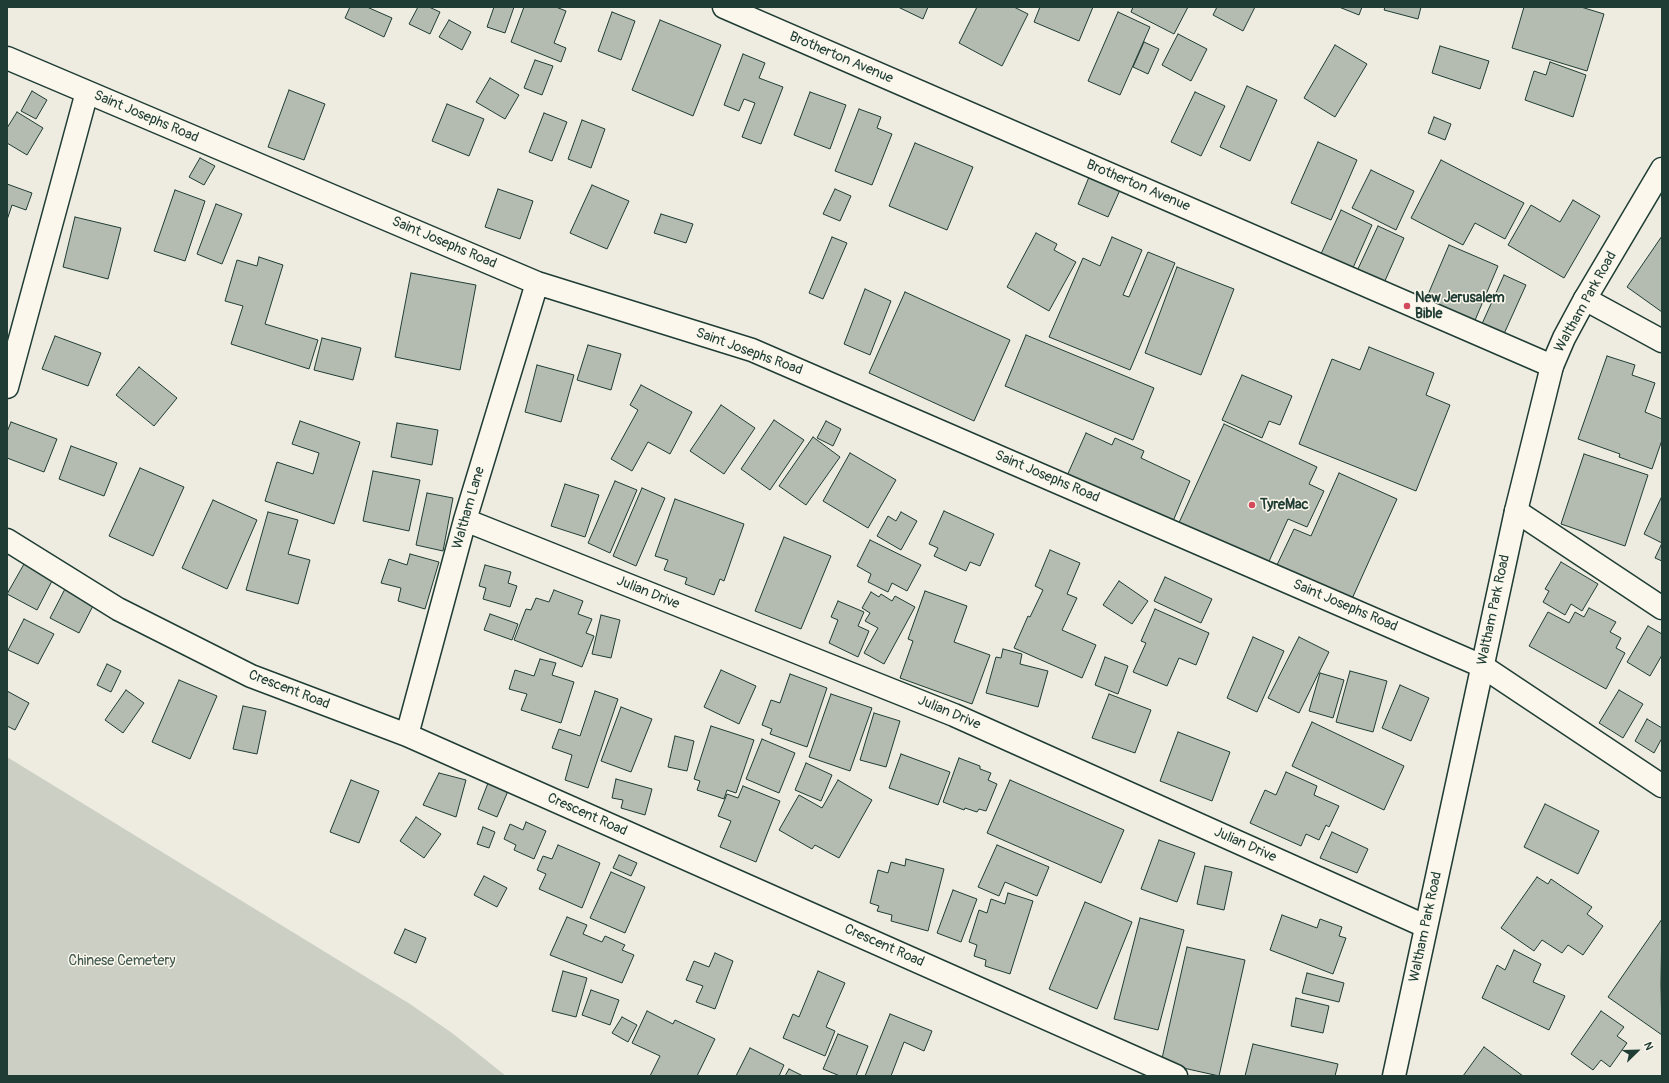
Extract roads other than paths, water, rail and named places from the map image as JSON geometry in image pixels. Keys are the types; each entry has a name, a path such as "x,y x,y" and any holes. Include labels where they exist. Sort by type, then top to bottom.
{"street":[{"name":"Brotherton Avenue","path":"724,7 1552,366"},
{"name":"Saint Josephs Road","path":"7,58 537,283 752,350 1482,666 1662,786"},
{"path":"7,387 87,92"},
{"name":"Waltham Park Road","path":"1394,1076 1425,926 1516,511 1552,366 1564,338 1585,299 1662,169"},
{"name":"Waltham Lane","path":"407,735 465,520 537,283"},
{"path":"1585,299 1662,341"},
{"path":"1516,511 1662,608"},
{"name":"Julian Drive","path":"465,520 954,715 1425,926"},
{"name":"Crescent Road","path":"7,540 118,609 251,676 407,735 1176,1076"}],"place":[{"name":"New Jerusalem Bible","path":"1407,306"},
{"name":"TyreMac","path":"1252,505"}],"park label":[{"name":"Chinese Cemetery","path":"122,961"}]}
